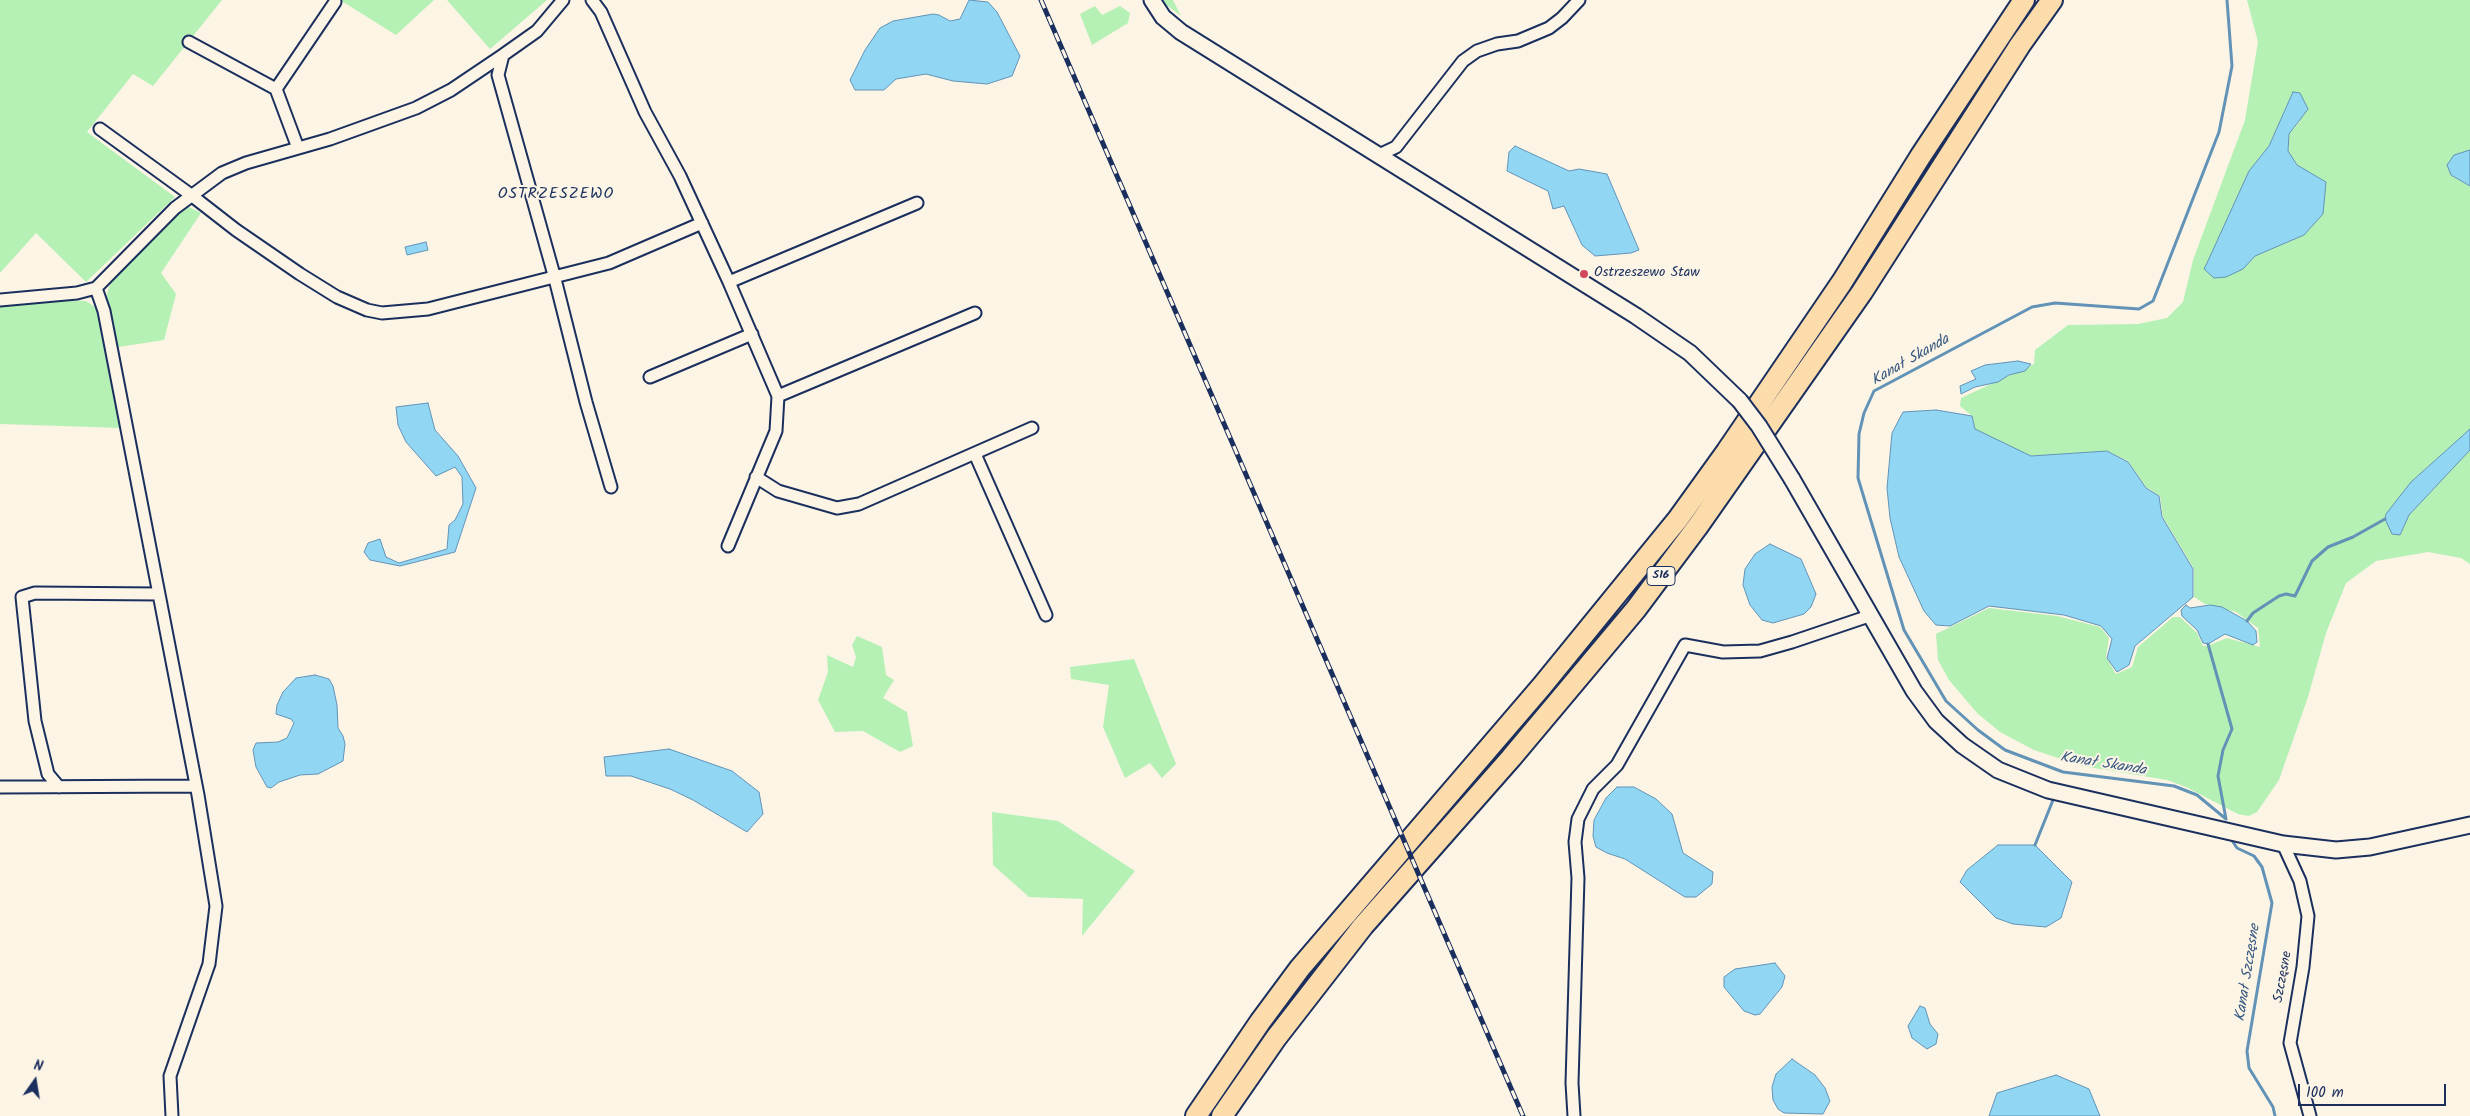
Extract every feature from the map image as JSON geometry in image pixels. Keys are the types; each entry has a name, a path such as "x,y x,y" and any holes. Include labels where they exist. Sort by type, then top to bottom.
{"highway":[{"name":"S16","path":"1196,1116 1248,1038 1300,968 1542,686 1678,519 1728,451 1837,290 1925,149 2024,0"},
{"name":"S16","path":"1222,1116 1276,1038 1363,926 1511,758 1630,617 1698,526 1862,292 2015,54 2052,0"}],"street":[{"path":"0,300 77,293 96,288 120,262 191,194 222,173 246,163 298,148 416,108 451,90 537,31 563,0"},
{"path":"592,0 601,12 644,112 680,176 729,282 778,396 776,432 728,546"},
{"path":"1152,0 1163,17 1181,32 1682,348 1720,380 1760,426 1792,478 1869,616 1914,691 1936,721 1962,745 1998,770 2048,790 2283,844 2336,850 2370,847 2470,825"},
{"path":"1379,156 1396,147 1463,61 1477,52 1498,44 1518,41 1549,28 1562,18 1579,0"},
{"path":"276,89 335,2"},
{"path":"189,42 276,89 298,148"},
{"path":"504,55 498,75 554,275 586,402 611,487"},
{"path":"100,129 191,194 236,230 300,274 337,297 367,310 382,313 428,309 554,275 609,263 702,223"},
{"path":"729,282 918,203"},
{"path":"96,288 104,311 160,594 170,659 196,786 216,906 209,964 170,1076 172,1116"},
{"path":"778,396 975,313"},
{"path":"650,377 752,334"},
{"path":"756,477 778,491 837,508 859,504 1032,428"},
{"path":"975,454 1046,615"},
{"path":"59,787 48,774 35,721 22,597 35,593 160,594"},
{"path":"1574,1116 1572,1083 1578,878 1575,842 1578,819 1593,789 1617,764 1685,645 1723,652 1760,651 1869,616"},
{"path":"0,787 196,786"},
{"name":"Szczęsne","path":"2283,844 2300,881 2308,916 2303,967 2290,1043 2310,1116"}],"green space":[{"path":"0,0 222,0 153,86 133,74 87,132 175,197 86,282 36,233 0,273"},
{"path":"340,0 434,0 396,35"},
{"path":"447,0 547,0 490,49"},
{"path":"1160,0 1173,0 1181,16"},
{"path":"2247,0 2470,0 2470,150 2451,175 2470,186 2470,429 2411,482 2385,519 2400,535 2409,515 2470,450 2470,564 2461,558 2428,552 2376,561 2346,583 2326,633 2308,697 2279,780 2257,812 2249,816 2238,814 2186,787 2167,780 2082,766 2034,750 2000,732 1977,713 1949,680 1938,660 1936,634 1989,608 2057,616 2100,627 2109,638 2106,657 2116,674 2132,667 2138,647 2173,617 2180,617 2197,633 2203,646 2227,638 2260,647 2258,628 2236,612 2205,604 2194,597 2194,569 2163,517 2160,496 2146,487 2128,461 2107,451 2031,456 1975,429 1972,416 1960,406 1961,398 2034,364 2035,350 2068,325 2138,324 2167,318 2183,302 2193,260 2245,120 2258,42","holes":["2293,92 2300,121 2289,134 2288,151 2297,165 2326,182 2323,214 2304,235 2255,256 2205,269 2250,171 2269,146"]},
{"path":"1095,6 1102,15 1120,6 1130,13 1128,23 1092,45 1080,14"},
{"path":"185,205 201,213 161,273 176,294 164,340 112,348 106,297 113,275"},
{"path":"56,300 86,301 98,309 122,428 0,424 0,306"},
{"path":"857,636 882,647 886,675 894,680 883,698 907,712 913,746 900,752 863,731 835,732 818,700 828,672 827,655 853,667 856,657 852,645"},
{"path":"1134,659 1176,764 1162,778 1150,763 1125,778 1103,727 1109,685 1071,679 1070,667"},
{"path":"992,812 1058,821 1135,871 1082,936 1083,899 1029,897 993,865"}],"water":[{"path":"969,0 988,2 997,12 1020,56 1012,76 987,84 953,81 926,74 896,79 884,90 855,90 850,80 865,50 880,28 893,21 933,14 950,21 960,19"},
{"path":"2293,92 2300,93 2308,109 2289,134 2288,151 2297,165 2326,182 2323,214 2304,235 2255,256 2243,269 2226,277 2214,278 2204,269 2249,171 2269,146"},
{"path":"1515,146 1569,171 1579,169 1607,174 1639,250 1631,253 1595,256 1582,245 1564,206 1553,209 1548,191 1507,171 1509,152"},
{"path":"2470,150 2470,186 2451,175 2447,165 2454,155"},
{"path":"426,242 428,250 407,255 405,247"},
{"path":"2018,361 2031,364 2025,371 2009,375 1998,382 1975,387 1961,394 1960,386 1976,379 1971,371 1985,365"},
{"path":"428,403 435,430 458,456 476,488 455,552 400,566 370,560 364,552 368,543 380,539 386,557 399,563 447,549 449,525 455,520 463,504 462,477 455,467 436,476 406,442 398,425 396,407"},
{"path":"1936,410 1972,416 1975,429 2031,456 2107,451 2128,462 2146,488 2159,496 2162,517 2193,569 2193,597 2135,646 2129,665 2117,672 2107,658 2112,639 2101,626 2064,615 1989,606 1950,626 1936,625 1924,611 1899,557 1890,518 1887,488 1892,433 1903,412"},
{"path":"2470,429 2470,450 2409,515 2400,535 2392,534 2385,519 2386,514 2411,482"},
{"path":"1770,544 1801,559 1816,594 1811,607 1804,614 1773,623 1762,620 1750,605 1743,585 1745,569 1755,554"},
{"path":"2186,605 2190,608 2210,605 2222,607 2247,621 2256,631 2257,642 2253,645 2225,634 2208,644 2203,643 2197,630 2182,616 2181,610"},
{"path":"315,675 329,679 333,686 337,705 338,728 345,744 343,761 318,774 300,775 279,782 271,788 267,787 256,767 253,750 256,743 278,742 287,738 294,723 291,719 276,714 277,705 283,692 296,678"},
{"path":"669,749 732,771 759,792 763,814 747,832 693,800 670,789 631,776 606,776 604,757"},
{"path":"1617,787 1634,787 1656,799 1672,814 1683,853 1713,872 1712,884 1696,897 1685,897 1625,859 1596,847 1593,836 1594,820 1606,798"},
{"path":"1998,845 2035,845 2072,882 2061,918 2046,927 2013,924 1996,918 1960,882 1967,870"},
{"path":"1775,963 1785,976 1782,987 1760,1014 1755,1015 1744,1011 1724,987 1724,977 1735,969"},
{"path":"1920,1006 1925,1008 1930,1024 1938,1034 1936,1044 1927,1049 1912,1038 1908,1026"},
{"path":"1792,1059 1815,1075 1825,1088 1830,1101 1823,1114 1784,1113 1778,1109 1773,1100 1772,1087 1776,1074"},
{"path":"2056,1075 2089,1089 2100,1116 1989,1116 1997,1093"}],"waterway":[{"name":"Kanał Skanda","path":"2226,819 2197,795 2174,786 2063,772 2005,750 1978,730 1946,701 1904,630 1858,478 1859,434 1864,413 1874,391 2032,307 2055,303 2139,309 2153,301 2219,132 2232,66 2227,0"},
{"path":"2247,621 2253,613 2279,596 2286,594 2295,596 2312,561 2328,547 2353,537 2385,519"},
{"path":"2208,644 2232,729 2223,750 2218,776 2226,819"},
{"path":"2035,845 2053,800"},
{"name":"Kanał Szczęsne","path":"2233,842 2237,848 2254,856 2262,867 2272,903 2247,1051 2249,1068 2273,1107 2275,1116"}],"railway":[{"path":"1041,0 1523,1116"}],"place":[{"name":"Ostrzeszewo Staw","path":"1584,274"}],"district":[{"name":"OSTRZESZEWO","path":"556,195"}]}
